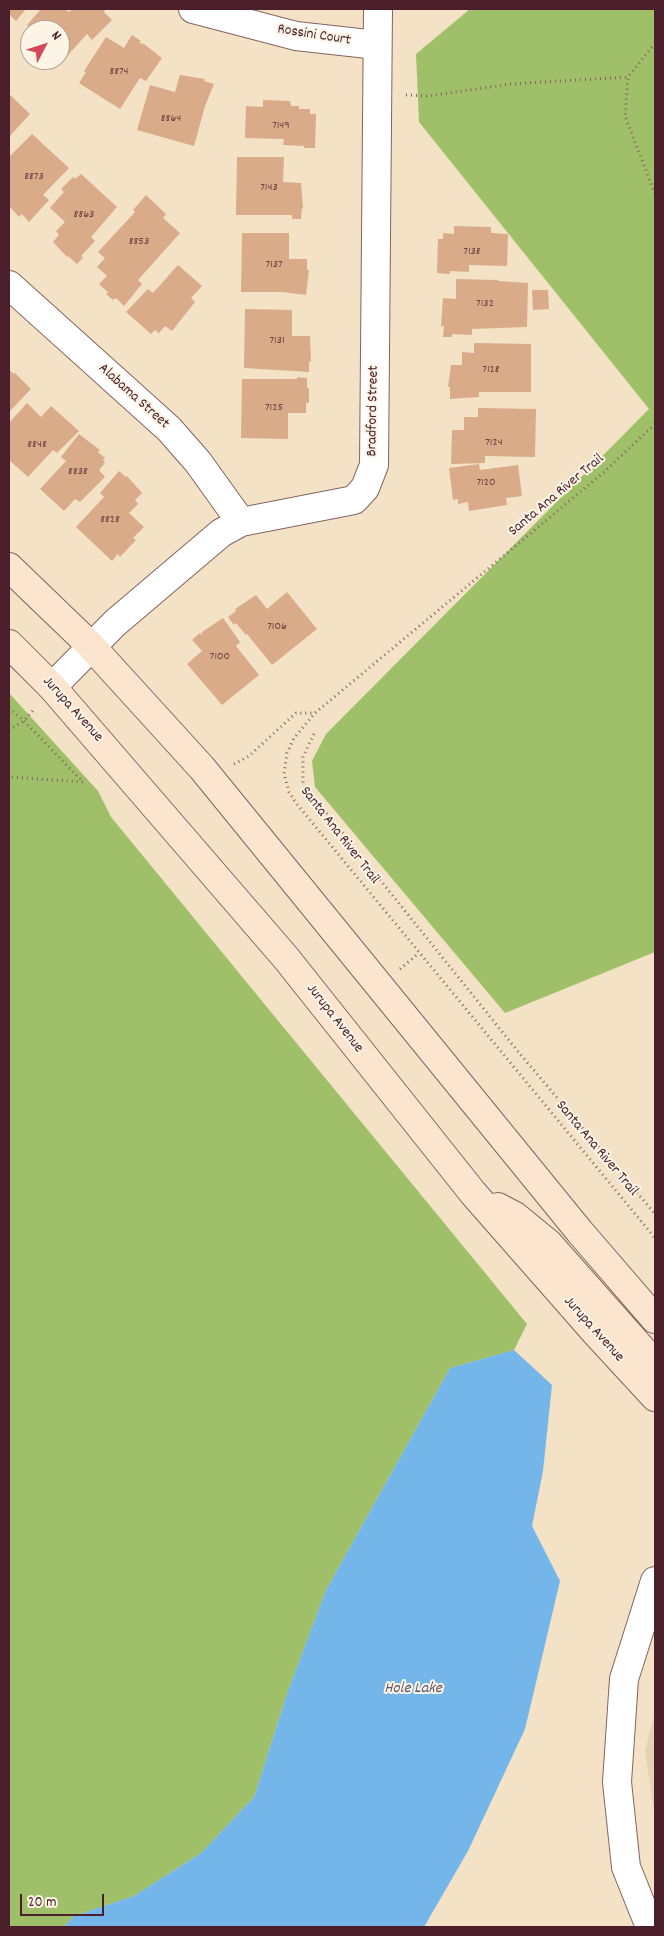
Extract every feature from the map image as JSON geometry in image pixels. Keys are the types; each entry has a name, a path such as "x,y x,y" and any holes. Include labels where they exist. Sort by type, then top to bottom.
{"main road":[{"path":"9,567 91,646 210,777 580,1232 655,1319"},
{"name":"Jurupa Avenue","path":"9,644 52,687 286,958 473,1193 655,1398"},
{"path":"473,1193 515,1216 548,1243 655,1364"}],"street":[{"name":"Rossini Court","path":"193,9 296,36 377,44"},
{"name":"Bradford Street","path":"52,687 114,623 222,533 240,522 354,500 365,488 374,465 378,9"},
{"name":"Alabama Street","path":"9,286 169,429 198,462 240,522"},
{"path":"650,1927 626,1867 617,1782 624,1679 655,1581"}],"path":[{"path":"655,43 628,77 625,116 655,194"},
{"path":"378,94 428,96 511,84 628,77"},
{"name":"Santa Ana River Trail","path":"655,424 603,473 315,713 294,738 287,753 284,774 289,792 296,803 655,1238"},
{"path":"9,708 83,782 9,777"},
{"path":"210,777 249,756 296,713 315,713"},
{"path":"9,730 24,721"},
{"path":"314,734 303,757 303,784 516,1049 655,1214"}],"shaded area":[{"path":"655,1712 655,1819 645,1751"}],"green space":[{"path":"470,9 655,9 655,952 505,1013 315,787 312,761 326,734 649,409 419,122 416,54"},
{"path":"9,693 98,791 111,817 527,1324 514,1350 450,1368 326,1590 288,1691 254,1797 201,1853 134,1896 74,1916 64,1927 9,1927"}],"water":[{"name":"Hole Lake","path":"514,1350 552,1385 543,1471 532,1526 560,1581 525,1729 468,1851 424,1927 64,1927 74,1916 134,1896 201,1853 254,1797 288,1691 326,1590 450,1368"}],"building":[{"path":"9,9 26,9 16,21 9,14"},
{"path":"41,9 65,9 69,12 72,9 104,9 104,12 112,20 92,40 87,34 70,53 70,20 31,20"},
{"path":"132,35 141,41 139,43 144,44 162,58 146,81 140,78 120,109 79,83 86,72 84,71 106,37 124,48"},
{"path":"180,75 205,79 204,81 214,84 205,106 194,146 137,130 150,85 175,92"},
{"path":"9,94 30,114 9,137"},
{"path":"263,100 290,101 291,106 299,106 299,109 310,109 310,114 316,114 315,148 283,145 284,139 245,138 246,106 263,107"},
{"path":"32,134 69,168 43,195 49,200 29,222 22,214 19,217 9,206 9,157"},
{"path":"237,157 284,157 283,182 301,183 303,208 301,219 292,219 292,215 236,215"},
{"path":"81,174 117,207 91,237 95,241 81,256 83,258 77,264 67,257 53,242 59,235 56,231 65,222 50,208 64,192 61,189 73,177 75,179"},
{"path":"146,195 166,214 163,218 180,233 138,280 142,284 124,306 116,298 113,300 106,294 108,292 99,284 107,276 97,267 105,258 98,252 135,212 133,210"},
{"path":"454,226 491,227 491,233 508,234 507,266 469,265 469,272 450,271 450,274 437,273 438,239 443,239 443,233 454,234"},
{"path":"242,233 289,233 289,259 307,259 307,270 309,270 306,295 282,292 241,292"},
{"path":"178,265 202,286 191,298 195,302 172,331 165,326 159,333 155,330 151,334 126,312 148,289 153,293"},
{"path":"456,279 528,283 527,327 472,329 472,335 452,334 452,337 443,337 444,326 441,326 443,298 456,299"},
{"path":"532,290 548,290 549,309 533,310"},
{"path":"245,309 292,310 292,336 310,336 311,362 309,361 309,372 244,368"},
{"path":"474,343 531,344 531,392 479,392 479,397 450,399 450,387 448,387 451,365 462,365 462,352 474,353"},
{"path":"9,370 15,373 31,389 10,411 9,410"},
{"path":"297,377 307,378 309,403 306,403 306,413 288,413 288,439 241,438 242,379 297,379"},
{"path":"27,403 41,417 51,406 79,431 57,453 53,450 28,477 9,460 9,423"},
{"path":"478,408 536,409 535,457 485,456 485,463 451,464 452,430 464,430 464,417 478,417"},
{"path":"79,434 100,450 98,452 105,458 103,460 105,463 99,470 105,477 80,502 75,499 64,511 40,489 66,461 61,457"},
{"path":"479,464 480,470 518,465 522,496 506,498 507,505 469,511 468,502 458,504 458,499 453,500 449,468"},
{"path":"119,471 127,476 142,493 135,500 138,504 129,513 144,527 133,538 136,540 120,557 118,554 112,561 76,527 104,497 100,493"},
{"path":"287,592 317,629 272,665 247,634 236,623 234,625 228,617 236,611 235,609 256,595 267,609"},
{"path":"223,618 240,642 236,646 259,675 222,705 187,664 202,651 192,640 200,633 202,635 202,632"}]}
